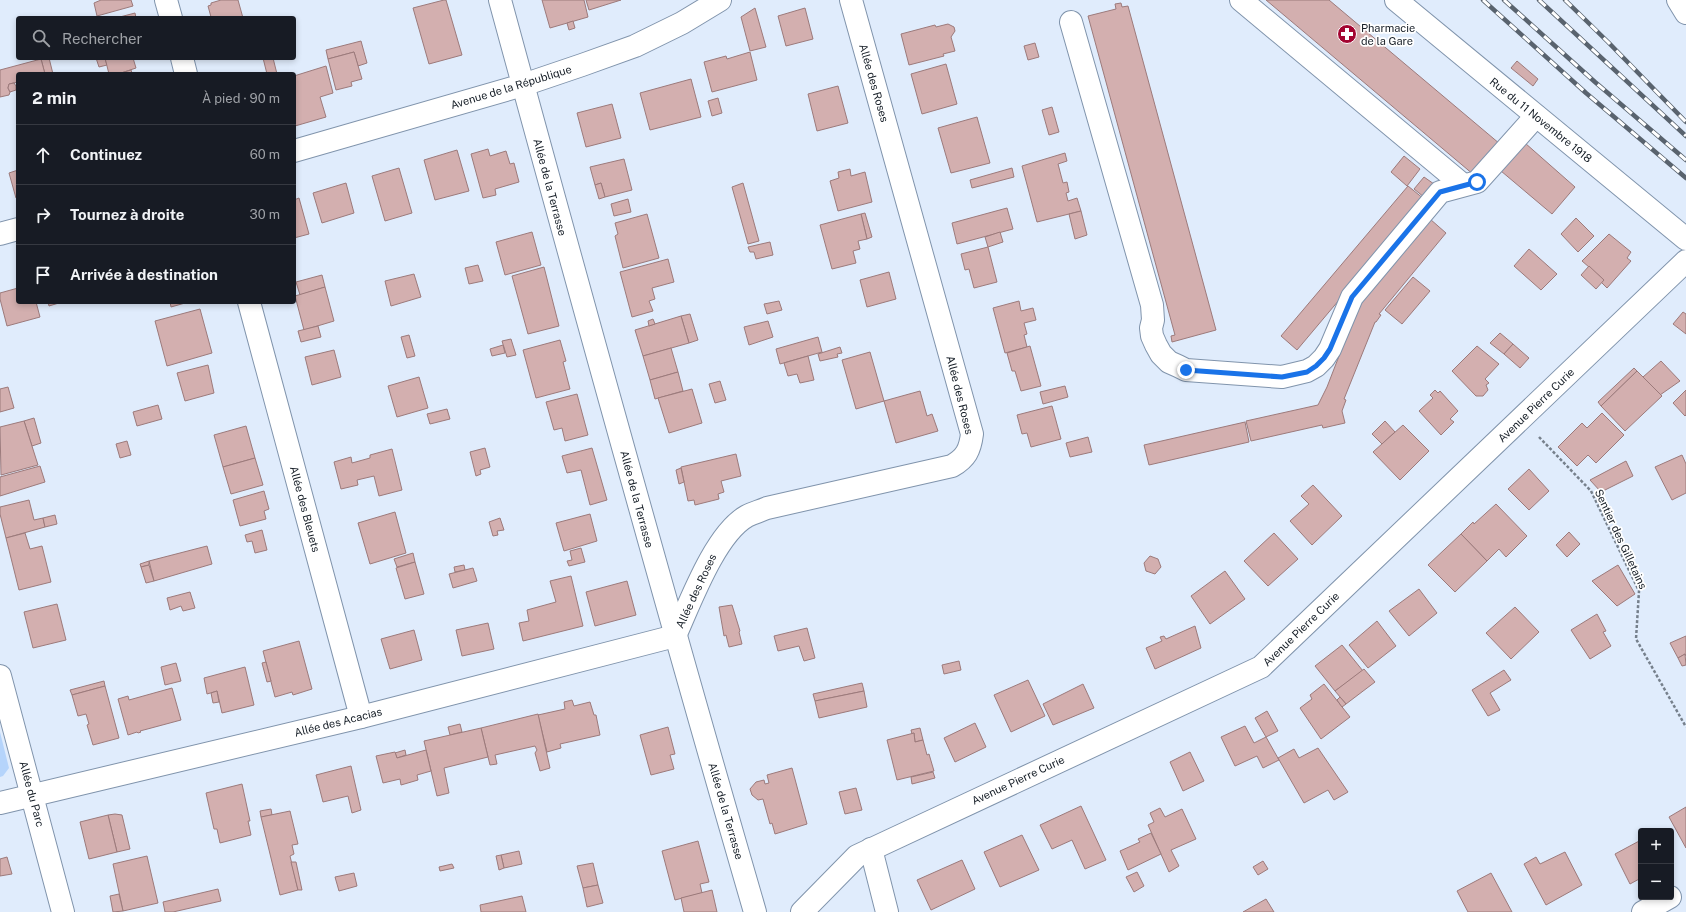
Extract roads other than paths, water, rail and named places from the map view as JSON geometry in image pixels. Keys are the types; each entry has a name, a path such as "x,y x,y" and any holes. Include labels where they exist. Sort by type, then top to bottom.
{"street":[{"path":"166,0 170,16"},
{"name":"Allée de la Terrasse","path":"500,0 675,636 755,912"},
{"name":"Avenue de la République","path":"296,150 523,85 635,46 682,23 720,0"},
{"name":"Allée des Roses","path":"675,636 715,550 730,530 746,516 767,508 952,466 968,453 971,446 972,434 851,0"},
{"path":"1241,0 1463,185"},
{"name":"Rue du 11 Novembre 1918","path":"1396,0 1686,239"},
{"path":"1678,0 1686,13"},
{"path":"1071,22 1152,305 1152,336 1161,354 1169,362 1186,370 1282,377 1307,372 1316,366 1330,349 1352,297 1440,192 1477,182 1536,116"},
{"path":"182,60 186,72"},
{"path":"0,234 16,230"},
{"name":"Avenue Pierre Curie","path":"802,912 857,856 1261,667 1686,261"},
{"name":"Allée des Bleuets","path":"250,304 361,717"},
{"name":"Allée des Acacias","path":"0,803 361,717 675,636"},
{"name":"Allée du Parc","path":"0,676 63,912"},
{"path":"871,849 886,912"},
{"path":"1674,895 1686,888"},
{"path":"1643,912 1665,900"}],"railway":[{"path":"1483,0 1586,93 1686,178"},
{"path":"1504,0 1595,82 1686,160"},
{"path":"1539,0 1686,136"},
{"path":"1565,0 1686,122"}],"place":[{"name":"Pharmacie de la Gare","path":"1347,34"}]}
